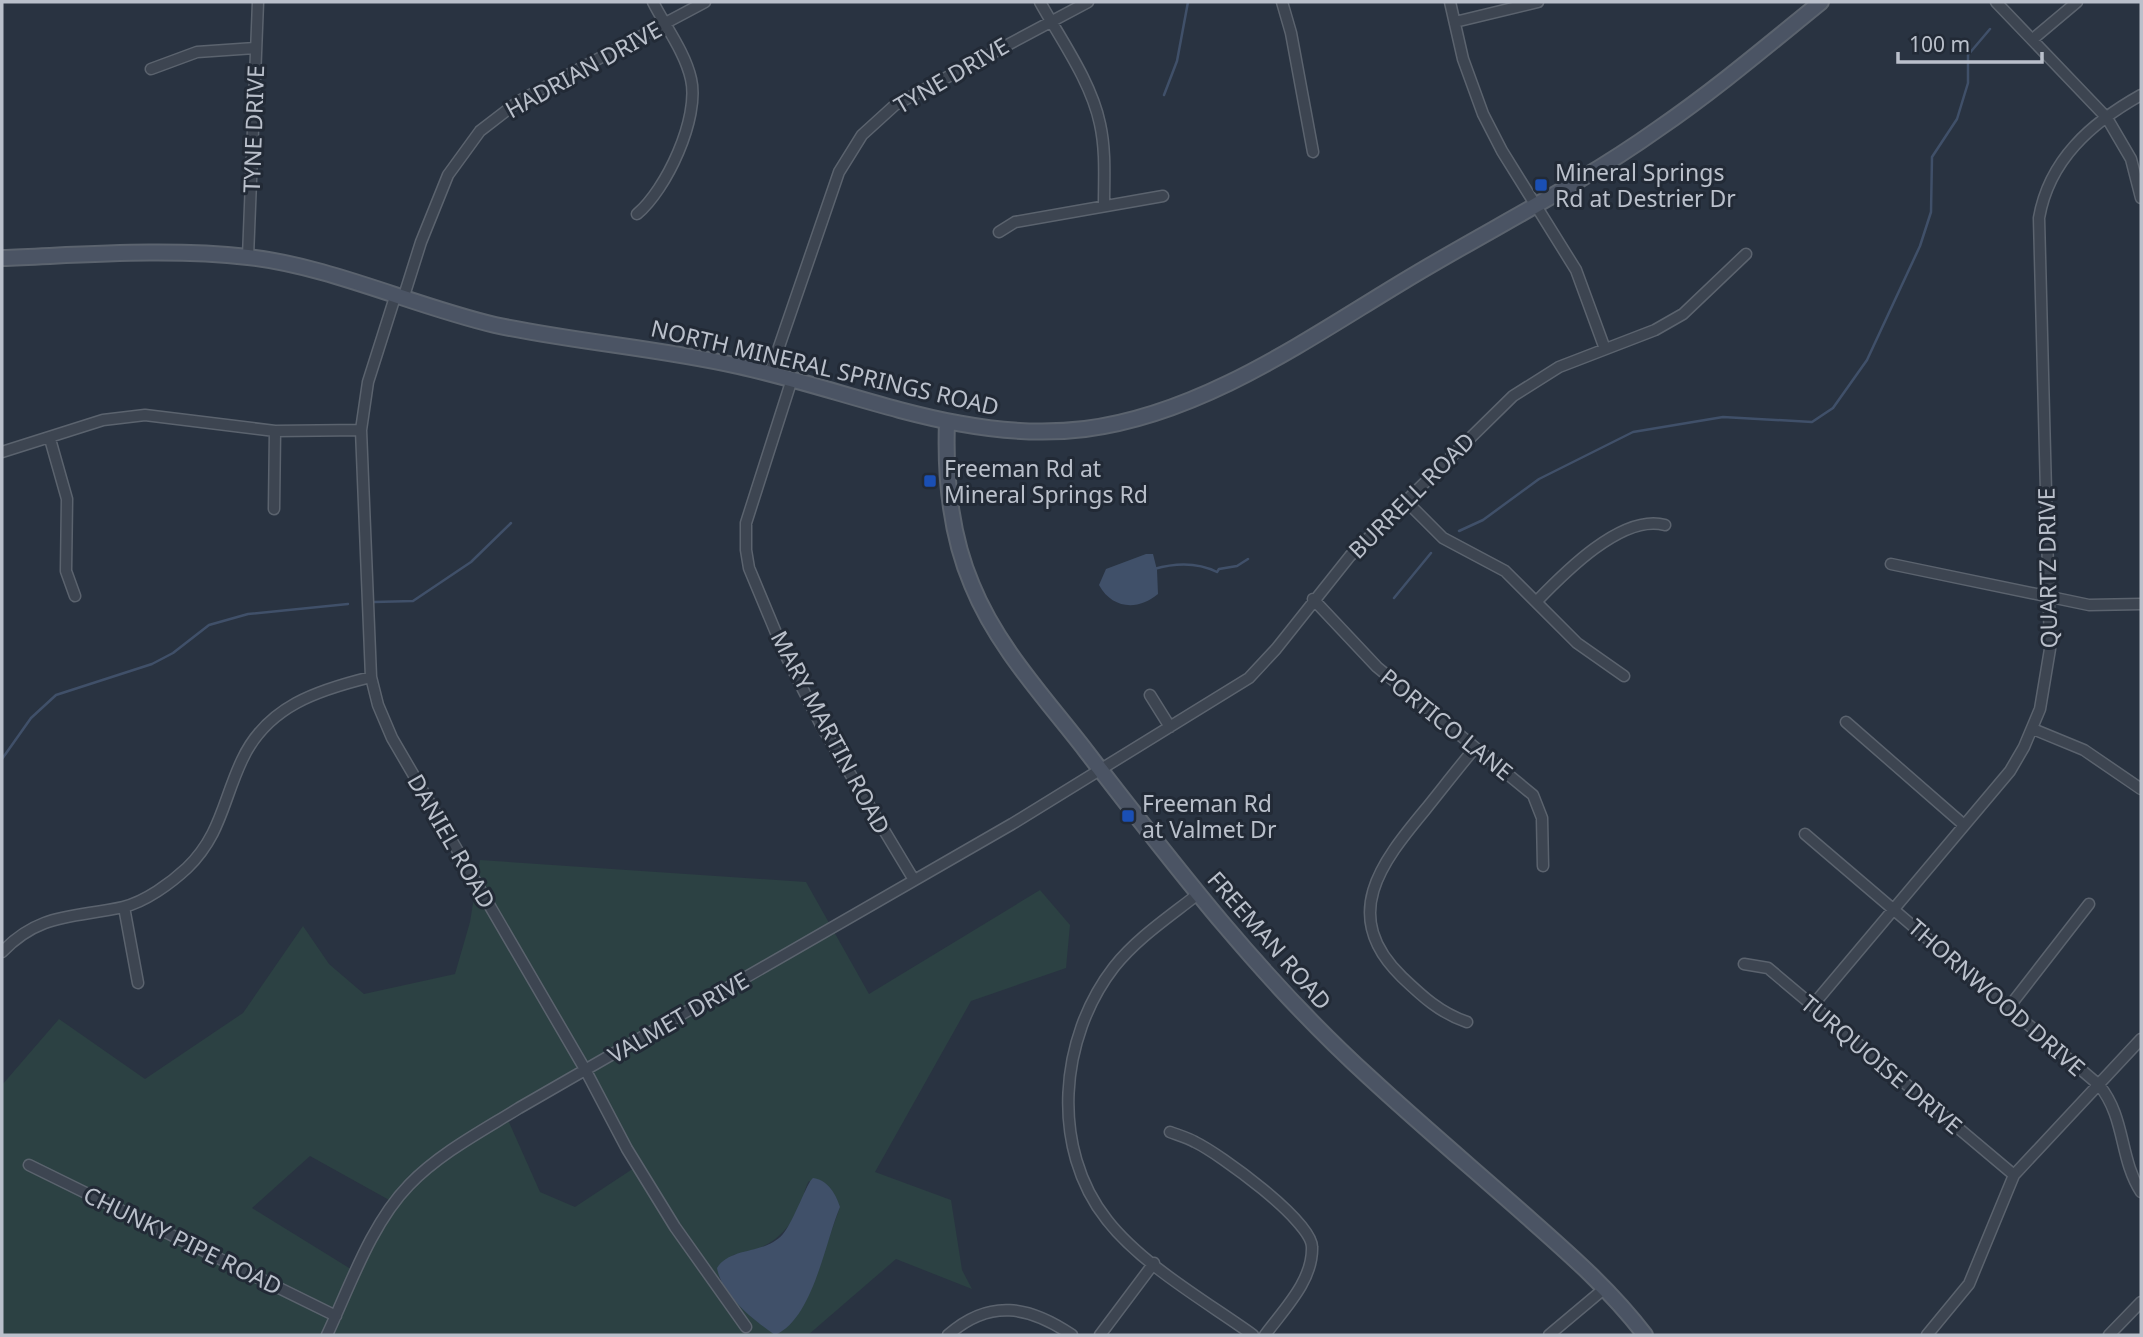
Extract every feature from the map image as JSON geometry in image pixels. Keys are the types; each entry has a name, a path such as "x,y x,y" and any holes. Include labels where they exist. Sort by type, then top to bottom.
{"street":[{"name":"TYNE DRIVE","path":"248,257 258,2"},
{"path":"637,214 656,196 678,150 691,107 691,77 653,2"},
{"name":"HADRIAN DRIVE","path":"399,298 448,175 480,131 519,102 705,2"},
{"path":"1040,2 1086,86 1100,122 1104,155 1104,206"},
{"name":"TYNE DRIVE","path":"770,373 839,172 862,135 895,105 1087,2"},
{"path":"1282,2 1291,33 1313,152"},
{"path":"1450,2 1463,59 1483,114 1502,151 1576,270 1605,349"},
{"path":"1455,22 1538,2"},
{"name":"NORTH MINERAL SPRINGS ROAD","path":"2,258 154,253 248,257 310,271 509,327 699,357 770,373 947,422 1013,431 1082,429 1125,422 1169,408 1248,372 1656,131 1821,2"},
{"path":"1996,2 2106,118 2131,159 2141,198"},
{"path":"2033,39 2077,2"},
{"path":"151,69 197,52 255,48"},
{"name":"QUARTZ DRIVE","path":"1813,1005 2010,771 2033,729 2049,665 2039,218 2044,194 2062,159 2106,118 2141,95"},
{"path":"999,232 1015,222 1163,196"},
{"name":"BURRELL ROAD","path":"1100,769 1249,678 1276,649 1313,599 1350,556 1500,407 1527,385 1605,349 1655,330 1683,314 1746,254"},
{"name":"DANIEL ROAD","path":"399,298 377,345 361,430 371,677 378,705 392,738 586,1071 657,1199 746,1326"},
{"name":"MARY MARTIN ROAD","path":"792,379 746,523 749,568 784,652 822,727 914,880"},
{"path":"2,452 50,439 103,420 145,415 275,430 361,430"},
{"name":"FREEMAN ROAD","path":"947,422 946,448 954,517 972,585 1011,653 1198,894 1276,988 1320,1032 1605,1288 1645,1335"},
{"path":"274,509 275,430"},
{"path":"50,439 67,499 66,571 75,596"},
{"path":"1406,501 1443,538 1505,571 1594,658 1624,676"},
{"path":"1536,602 1577,560 1597,546 1643,525 1665,525"},
{"path":"1891,564 2089,605 2141,604"},
{"name":"PORTICO LANE","path":"1313,599 1377,667 1520,783 1538,803 1542,818 1543,866"},
{"path":"2,952 23,933 54,918 124,907 164,886 204,850 223,815 242,760 264,728 296,701 325,688 371,677"},
{"path":"1150,695 1170,727"},
{"path":"1846,722 1964,825"},
{"path":"2033,729 2084,750 2141,789"},
{"path":"1467,1021 1446,1015 1399,973 1382,952 1370,910 1379,870 1475,748"},
{"name":"VALMET DRIVE","path":"327,1335 386,1216 408,1186 471,1138 1100,769"},
{"name":"THORNWOOD DRIVE","path":"1805,834 2097,1084 2119,1118 2126,1164 2141,1192"},
{"path":"1198,894 1140,939 1109,973 1088,1009 1077,1035 1070,1072 1070,1124 1075,1161 1089,1195 1108,1222 1154,1263 1253,1335"},
{"path":"2009,1007 2088,904"},
{"path":"124,907 138,983"},
{"name":"TURQUOISE DRIVE","path":"1744,964 1768,968 2014,1175"},
{"path":"1927,1335 1969,1284 2014,1175 2141,1039"},
{"path":"1170,1132 1195,1142 1273,1198 1306,1230 1312,1244 1308,1275 1265,1335"},
{"name":"CHUNKY PIPE ROAD","path":"29,1164 336,1316"},
{"path":"1100,1335 1154,1263"},
{"path":"1549,1335 1605,1288"},
{"path":"2109,1335 2141,1302"},
{"path":"948,1335 972,1319 999,1308 1028,1312 1072,1335"}],"green space":[{"path":"480,860 806,882 869,994 1040,890 1070,925 1066,968 971,1001 875,1172 951,1200 962,1270 972,1289 896,1259 808,1335 2,1335 2,1085 59,1019 145,1079 243,1013 303,926 329,964 364,994 455,974 470,922","holes":["583,1076 634,1168 575,1207 540,1192 508,1120","310,1156 391,1201 354,1271 252,1208","809,1181 840,1207 816,1273 759,1323 719,1279 733,1255 765,1246 781,1234 800,1207"]}],"water":[{"path":"1146,554 1153,554 1158,594 1142,603 1126,605 1104,593 1099,585 1106,569"},
{"path":"813,1178 831,1188 840,1207 808,1297 788,1326 775,1335 732,1298 717,1268 731,1256 776,1241 783,1234"}],"waterway":[{"path":"1164,95 1177,61 1188,2"},
{"path":"1459,531 1483,520 1539,479 1633,432 1723,417 1812,422 1833,408 1867,360 1920,246 1931,212 1932,157 1957,119 1968,83 1968,55 1990,29"},
{"path":"374,602 413,601 471,562 511,523"},
{"path":"1394,598 1431,553"},
{"path":"1154,569 1186,564 1217,572 1219,569 1237,566 1248,559"},
{"path":"2,759 31,718 56,695 152,664 173,653 209,625 248,614 348,604"}],"place":[{"name":"Mineral Springs Rd at Destrier Dr","path":"1541,185"},
{"name":"Freeman Rd at Mineral Springs Rd","path":"930,481"},
{"name":"Freeman Rd at Valmet Dr","path":"1128,816"}]}
